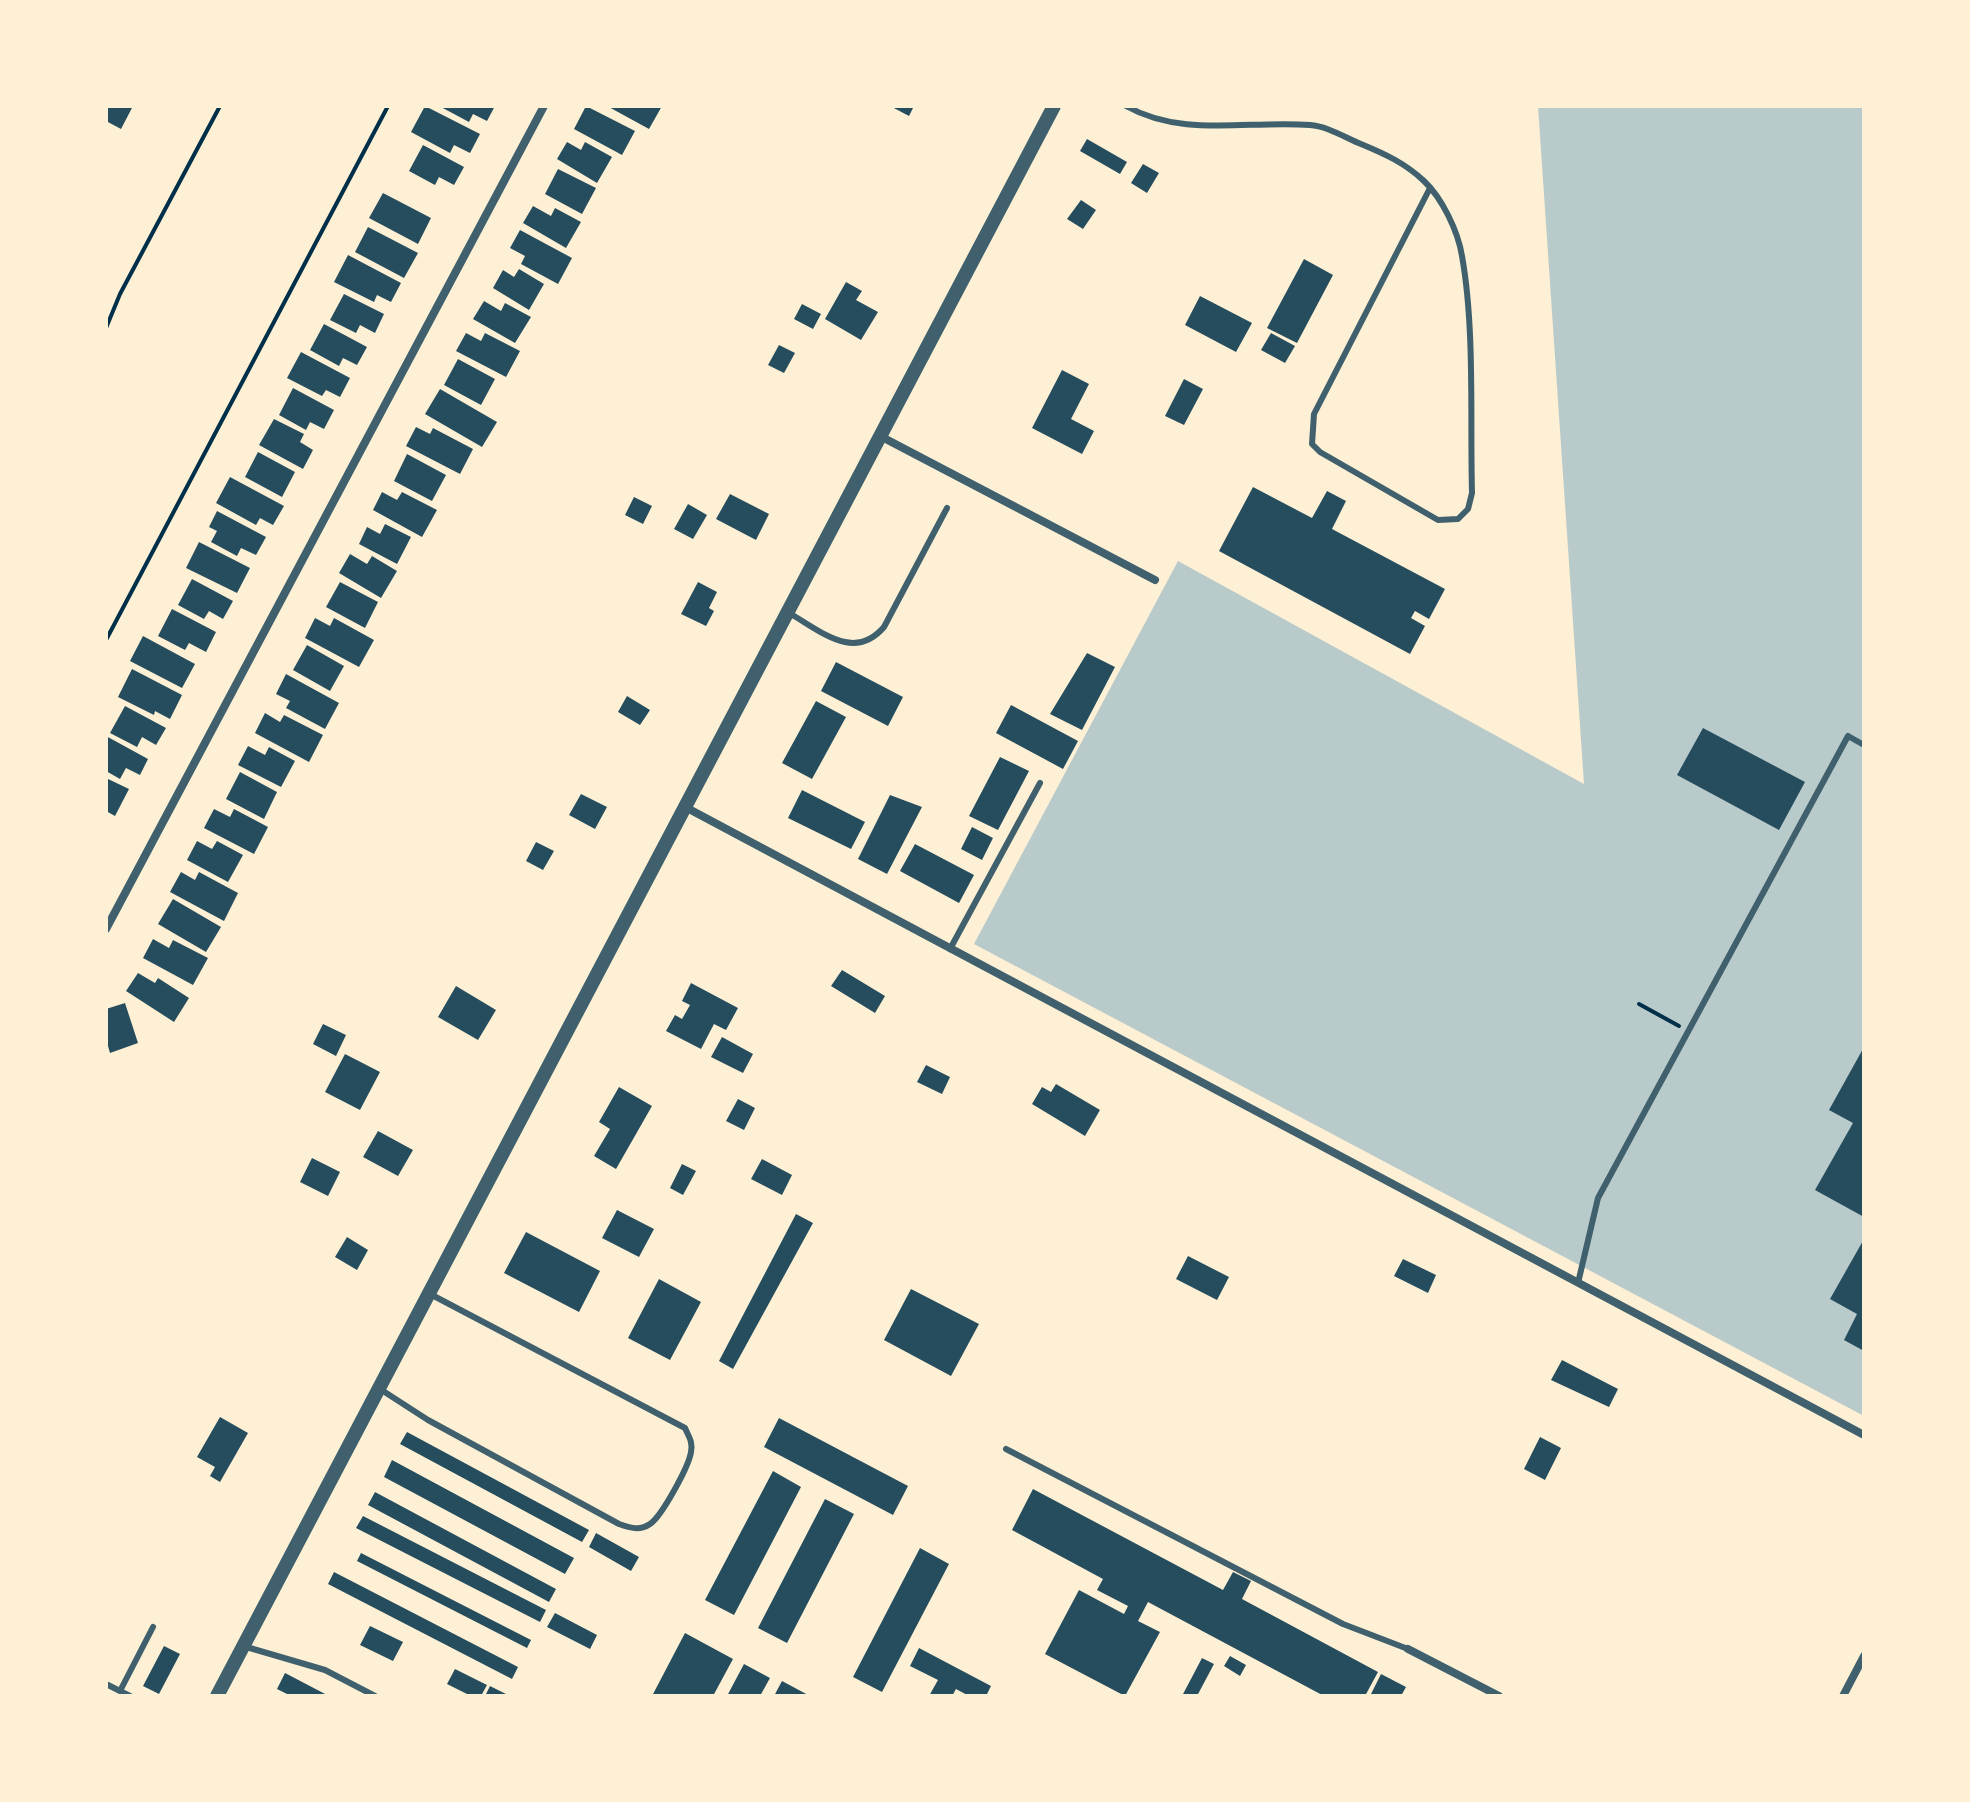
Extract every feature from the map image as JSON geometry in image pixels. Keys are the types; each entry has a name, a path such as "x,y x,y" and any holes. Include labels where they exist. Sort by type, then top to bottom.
{"street":[{"path":"106,929 544,106"},
{"path":"217,1696 1054,106"},
{"path":"880,436 1155,580"},
{"path":"687,808 1864,1435"},
{"path":"1408,1649 1499,1696"},
{"path":"1843,1696 1864,1656"}],"lane":[{"path":"1126,106 1151,120 1175,125 1318,126 1398,159 1430,188 1457,236 1463,256 1472,493 1468,509 1458,519 1438,520 1320,452 1312,444 1314,414 1430,188"},
{"path":"788,613 850,644 873,640 884,627 947,508"},
{"path":"1578,1283 1598,1198 1848,736 1864,745"},
{"path":"950,949 1040,783"},
{"path":"380,1389 428,1420 635,1529 648,1526 659,1516 691,1456 692,1441 685,1428 430,1294"},
{"path":"1006,1449 1343,1624 1408,1649"},
{"path":"120,1691 153,1627"},
{"path":"243,1646 325,1670 375,1696"},
{"path":"106,1684 130,1696"}],"path":[{"path":"106,328 120,294 220,106"},
{"path":"106,640 388,106"},
{"path":"1639,1004 1689,1031"}],"shaded area":[{"path":"1538,106 1864,106 1864,1416 974,944 1178,561 1584,784"}],"building":[{"path":"106,106 133,106 121,129 106,121"},
{"path":"425,106 480,134 470,153 454,145 450,153 411,132"},
{"path":"439,106 495,106 487,121 473,114 469,122"},
{"path":"586,106 635,131 622,155 574,129"},
{"path":"607,106 662,106 649,129"},
{"path":"890,106 914,106 909,116"},
{"path":"1087,139 1127,162 1120,174 1080,151"},
{"path":"567,142 581,150 585,142 612,157 597,183 557,159"},
{"path":"423,145 464,167 454,185 439,177 435,185 409,171"},
{"path":"1143,164 1159,173 1147,193 1131,183"},
{"path":"558,169 596,188 582,214 545,194"},
{"path":"383,193 431,218 418,244 369,218"},
{"path":"1081,200 1096,210 1083,229 1067,219"},
{"path":"533,206 551,216 555,208 581,222 566,248 523,223"},
{"path":"368,227 418,253 404,278 355,252"},
{"path":"520,230 572,258 558,284 521,264 525,256 510,248"},
{"path":"348,255 401,283 391,302 377,295 374,302 334,282"},
{"path":"1304,259 1333,275 1297,343 1267,328"},
{"path":"519,269 544,284 529,310 493,288 503,270 514,277"},
{"path":"846,282 862,291 856,300 878,312 861,340 825,319"},
{"path":"344,294 384,314 375,333 360,325 356,333 330,320"},
{"path":"1200,296 1252,323 1236,352 1185,325"},
{"path":"484,301 501,311 505,303 531,317 515,343 473,319"},
{"path":"802,304 821,314 813,329 794,319"},
{"path":"324,324 367,347 357,365 343,358 339,366 310,350"},
{"path":"466,333 481,341 485,333 520,351 506,377 456,351"},
{"path":"1271,333 1295,346 1285,363 1261,350"},
{"path":"779,345 795,353 784,373 768,365"},
{"path":"301,352 350,378 340,397 326,390 322,396 287,378"},
{"path":"458,359 495,379 481,405 444,385"},
{"path":"1062,370 1089,384 1071,419 1094,431 1082,454 1032,428"},
{"path":"1184,379 1203,389 1184,425 1165,416"},
{"path":"293,388 334,410 324,429 310,422 306,430 279,415"},
{"path":"440,389 497,422 482,447 425,414"},
{"path":"274,419 304,434 300,442 313,450 303,469 259,445"},
{"path":"416,427 430,434 433,428 473,449 460,474 406,446"},
{"path":"258,452 295,472 282,497 245,477"},
{"path":"407,454 446,475 432,501 394,481"},
{"path":"230,477 284,506 273,525 260,518 256,525 216,503"},
{"path":"1253,487 1312,518 1327,491 1346,501 1332,529 1445,589 1429,619 1415,611 1411,618 1425,626 1410,654 1219,551"},
{"path":"382,492 397,500 402,492 437,510 422,537 373,510"},
{"path":"730,494 769,514 756,540 716,519"},
{"path":"634,497 652,506 643,524 625,515"},
{"path":"688,504 707,515 693,539 674,529"},
{"path":"217,511 266,537 256,555 241,548 237,556 211,542 217,531 209,527"},
{"path":"385,524 411,537 397,564 359,544 367,527 380,534"},
{"path":"199,542 250,568 237,593 186,568"},
{"path":"350,554 367,564 372,556 397,571 381,598 339,573"},
{"path":"192,579 233,601 223,619 209,611 204,619 178,605"},
{"path":"340,582 378,602 365,628 326,607"},
{"path":"698,582 717,592 709,608 714,611 706,626 681,614"},
{"path":"172,609 216,632 206,652 189,643 185,650 158,636"},
{"path":"315,618 330,626 334,618 374,640 359,667 305,638"},
{"path":"143,636 195,664 182,688 130,661"},
{"path":"307,645 344,666 330,691 293,670"},
{"path":"1087,653 1115,667 1082,730 1050,714"},
{"path":"836,662 903,697 888,726 821,691"},
{"path":"132,669 182,695 170,719 155,711 154,715 118,697"},
{"path":"286,674 339,703 325,729 286,708 290,701 276,694"},
{"path":"627,696 650,710 640,725 618,712"},
{"path":"816,701 846,717 812,779 782,763"},
{"path":"1011,705 1078,741 1063,769 996,733"},
{"path":"125,706 166,728 156,745 142,737 137,747 110,733"},
{"path":"265,713 280,722 284,715 323,735 309,762 255,733"},
{"path":"1703,728 1805,782 1779,830 1677,775"},
{"path":"106,736 148,759 140,775 126,768 120,779 106,771"},
{"path":"248,746 265,755 269,747 295,761 281,787 238,765"},
{"path":"1000,757 1029,771 998,830 969,816"},
{"path":"240,772 277,792 264,819 226,799"},
{"path":"106,778 129,789 115,816 106,811"},
{"path":"802,790 865,822 851,849 788,818"},
{"path":"581,794 607,807 595,829 569,815"},
{"path":"890,795 922,807 887,874 858,859"},
{"path":"214,809 230,817 234,809 268,827 254,854 204,828"},
{"path":"972,827 993,838 982,860 961,849"},
{"path":"197,841 212,849 217,841 243,855 228,882 187,860"},
{"path":"536,842 554,851 543,870 526,861"},
{"path":"915,844 974,875 959,903 900,871"},
{"path":"181,872 195,880 199,872 238,893 224,921 170,892"},
{"path":"173,899 221,927 206,952 158,924"},
{"path":"153,939 169,948 173,940 208,958 193,985 143,958"},
{"path":"842,970 885,996 875,1013 831,986"},
{"path":"138,973 155,983 158,978 189,998 174,1022 126,991"},
{"path":"691,983 738,1008 726,1030 714,1024 701,1049 666,1031 675,1015 682,1019 690,1005 682,1001"},
{"path":"456,986 496,1010 478,1040 438,1017"},
{"path":"125,1003 138,1043 110,1053 106,1039 106,1009"},
{"path":"323,1024 346,1035 336,1056 313,1044"},
{"path":"722,1037 753,1054 743,1073 711,1057"},
{"path":"1864,1047 1864,1217 1815,1190 1853,1123 1829,1110"},
{"path":"345,1054 380,1072 360,1110 325,1092"},
{"path":"926,1065 950,1077 942,1094 917,1082"},
{"path":"1056,1084 1100,1110 1085,1136 1032,1104 1042,1087 1051,1092"},
{"path":"619,1087 652,1106 616,1169 594,1156 610,1129 599,1122"},
{"path":"738,1099 755,1108 744,1130 726,1121"},
{"path":"378,1131 413,1150 398,1176 363,1157"},
{"path":"312,1158 340,1172 328,1196 300,1182"},
{"path":"762,1159 792,1175 782,1195 751,1179"},
{"path":"682,1164 696,1171 683,1195 670,1188"},
{"path":"617,1210 654,1229 639,1257 602,1238"},
{"path":"796,1214 813,1223 733,1369 719,1361"},
{"path":"526,1232 600,1271 579,1312 504,1273"},
{"path":"347,1237 368,1250 357,1270 335,1257"},
{"path":"1864,1239 1864,1351 1844,1340 1857,1314 1830,1299"},
{"path":"1188,1256 1229,1277 1217,1300 1176,1279"},
{"path":"1403,1259 1436,1275 1428,1293 1394,1276"},
{"path":"659,1279 701,1302 670,1360 628,1338"},
{"path":"911,1289 979,1324 951,1376 884,1340"},
{"path":"1562,1360 1618,1389 1609,1407 1551,1380"},
{"path":"220,1417 248,1433 220,1482 210,1476 215,1467 197,1457"},
{"path":"779,1418 908,1486 893,1515 764,1447"},
{"path":"407,1432 589,1530 582,1542 400,1444"},
{"path":"1540,1437 1561,1448 1545,1480 1524,1469"},
{"path":"392,1460 574,1558 565,1574 384,1477"},
{"path":"773,1471 801,1487 734,1615 705,1600"},
{"path":"1033,1489 1223,1590 1233,1572 1251,1581 1242,1599 1378,1672 1365,1696 1324,1696 1148,1602 1138,1621 1160,1632 1125,1696 1045,1654 1079,1590 1124,1614 1128,1606 1097,1590 1103,1579 1012,1530"},
{"path":"375,1492 556,1589 549,1602 368,1505"},
{"path":"825,1499 854,1514 787,1643 758,1628"},
{"path":"363,1516 546,1610 540,1622 356,1528"},
{"path":"596,1533 639,1557 631,1571 589,1547"},
{"path":"920,1548 949,1564 882,1692 853,1677"},
{"path":"361,1553 531,1640 527,1648 357,1561"},
{"path":"334,1572 518,1667 512,1679 328,1584"},
{"path":"555,1613 597,1635 590,1649 547,1627"},
{"path":"370,1626 403,1642 393,1661 360,1645"},
{"path":"685,1633 733,1659 713,1696 652,1696"},
{"path":"164,1646 180,1654 159,1694 143,1686"},
{"path":"919,1648 991,1686 986,1696 969,1696 956,1689 952,1696 929,1696 938,1680 910,1666"},
{"path":"1230,1656 1246,1665 1240,1676 1224,1666"},
{"path":"1202,1658 1214,1664 1197,1696 1182,1696"},
{"path":"744,1664 770,1678 760,1696 727,1696"},
{"path":"455,1669 487,1685 481,1696 471,1696 447,1684"},
{"path":"285,1673 329,1696 291,1696 277,1689"},
{"path":"1381,1674 1406,1687 1401,1696 1370,1696"},
{"path":"782,1681 810,1696 774,1696"},
{"path":"490,1686 510,1696 485,1696"}]}
